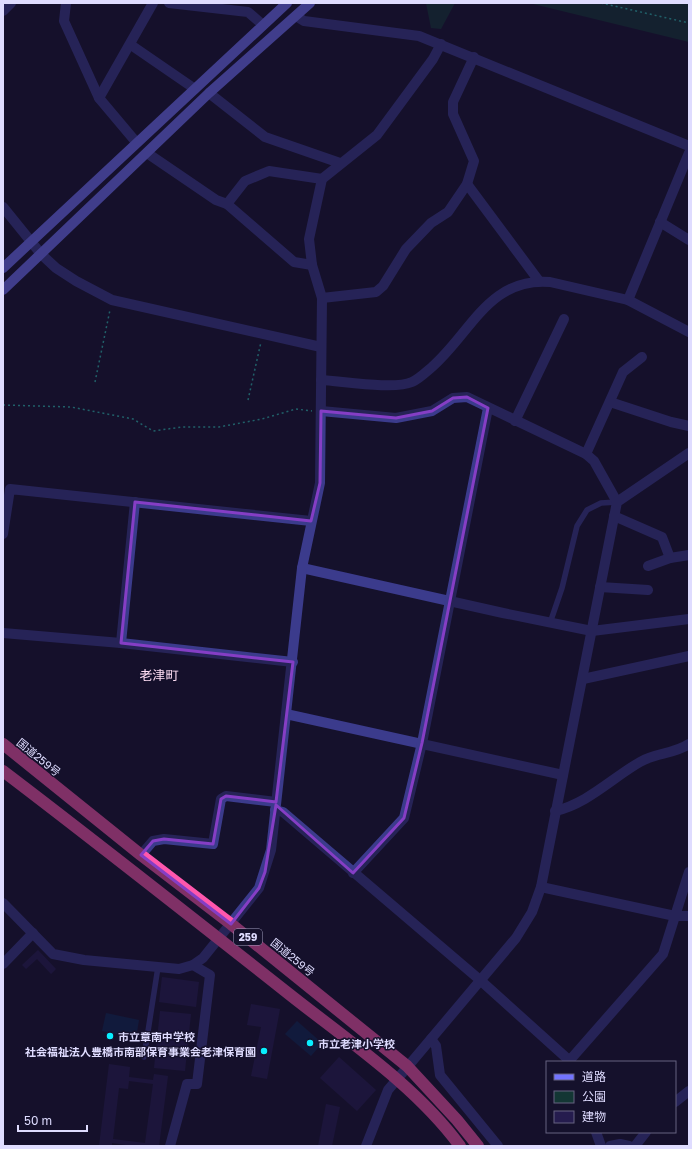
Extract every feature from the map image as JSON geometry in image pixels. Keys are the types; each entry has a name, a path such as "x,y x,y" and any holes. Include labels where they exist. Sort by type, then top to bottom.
{"highway":[{"name":"国道259号","path":"3,744 141,855 231,924 407,1066 457,1120 478,1146"},
{"name":"259","path":"3,771 396,1079 450,1132 460,1146"}],"street":[{"path":"3,11 11,3"},
{"path":"66,3 64,22 99,98 136,142"},
{"path":"99,98 131,45 153,3"},
{"path":"169,3 248,12 263,25"},
{"path":"3,268 136,142 287,3"},
{"path":"3,290 209,94 310,3"},
{"path":"296,16 304,21 419,36 474,57 689,146"},
{"path":"3,903 53,954 84,960 179,969 193,965 204,958 259,888 270,850 293,662 302,568 320,483 322,298 312,265 309,239 322,179 377,135 433,59 441,44"},
{"path":"131,45 195,89"},
{"path":"322,298 376,292 383,286 406,249 431,223 448,212 467,184 474,161 452,114 453,102 474,57"},
{"path":"209,94 265,137 340,164"},
{"path":"147,152 216,200 227,204 294,262 312,265"},
{"path":"628,300 689,153"},
{"path":"227,204 245,181 269,170 322,179"},
{"path":"467,184 539,281"},
{"path":"3,206 41,254 56,268 76,281 112,300 321,347"},
{"path":"660,222 689,240"},
{"path":"321,380 390,385 412,382 440,360 488,304 505,291 519,285 539,281 550,282 628,300 689,332"},
{"path":"515,421 564,319"},
{"path":"586,454 623,372 642,357"},
{"path":"321,411 396,418 432,411 453,398 467,397 586,454 594,461 618,502"},
{"path":"610,402 671,422 689,426"},
{"path":"353,873 404,818 422,743 488,408"},
{"path":"366,1146 388,1090 516,938 532,912 541,887 618,502 689,453"},
{"path":"3,534 10,489 311,521"},
{"path":"121,643 135,502"},
{"path":"614,516 662,538 670,558"},
{"path":"648,566 670,558 689,555"},
{"path":"302,568 592,631 689,619"},
{"path":"600,587 648,590"},
{"path":"3,633 121,643 293,662"},
{"path":"583,679 689,656"},
{"path":"286,714 563,775"},
{"path":"555,811 571,807 642,761 679,751 689,744"},
{"path":"141,855 153,841 164,839 213,844 221,799 226,796 276,806 480,980 571,1061 663,954 689,872"},
{"path":"541,887 675,916 689,916"},
{"path":"3,964 33,933"},
{"path":"170,1146 188,1084 196,1084 200,1060 210,974 193,965"},
{"path":"431,1039 436,1046 440,1075 498,1146"},
{"path":"676,1101 689,1091"},
{"path":"596,1133 601,1146"},
{"path":"610,1146 620,1144 629,1146 645,1133"}],"lane":[{"path":"550,623 562,588 577,526 587,510 601,503 618,502"},
{"path":"144,1057 158,967"}],"path":[{"path":"601,3 689,23"},
{"path":"95,382 112,300"},
{"path":"248,400 263,335"},
{"path":"3,405 72,406 133,419 153,431 182,427 219,427 262,419 296,409 321,411"}],"highlighted area":[{"path":"467,397 488,408 422,743 404,818 353,873 276,805 265,872 259,888 231,924 141,855 153,841 164,839 213,844 221,799 226,796 276,802 293,662 121,643 135,502 311,521 320,483 321,411 396,418 432,411 453,398"}],"green space":[{"path":"426,3 455,3 441,29 431,28"},
{"path":"529,3 689,3 689,42"}],"water":[{"path":"106,1013 139,1020 136,1038 102,1031"},
{"path":"297,1021 322,1043 311,1056 285,1034"}],"building":[{"path":"38,950 56,969 51,974 37,959 26,969 22,965"},
{"path":"162,977 199,982 196,1007 159,1002"},
{"name":"社会福祉法人豊橋市南部保育事業会老津保育園","path":"251,1004 280,1009 267,1079 251,1076 261,1027 247,1025"},
{"path":"160,1011 191,1014 185,1071 154,1068"},
{"path":"339,1057 376,1090 357,1111 320,1078"},
{"path":"109,1064 130,1067 129,1077 153,1080 154,1074 168,1076 159,1146 133,1146 112,1143 112,1146 99,1146","holes":["129,1081 153,1084 145,1143 113,1139 119,1088 128,1089"]},
{"path":"326,1104 340,1107 332,1146 318,1146"}],"place":[{"name":"市立章南中学校","path":"110,1036"},
{"name":"市立老津小学校","path":"310,1043"},
{"name":"社会福祉法人豊橋市南部保育事業会老津保育園","path":"264,1051"}],"district":[{"name":"老津町","path":"159,675"}]}
